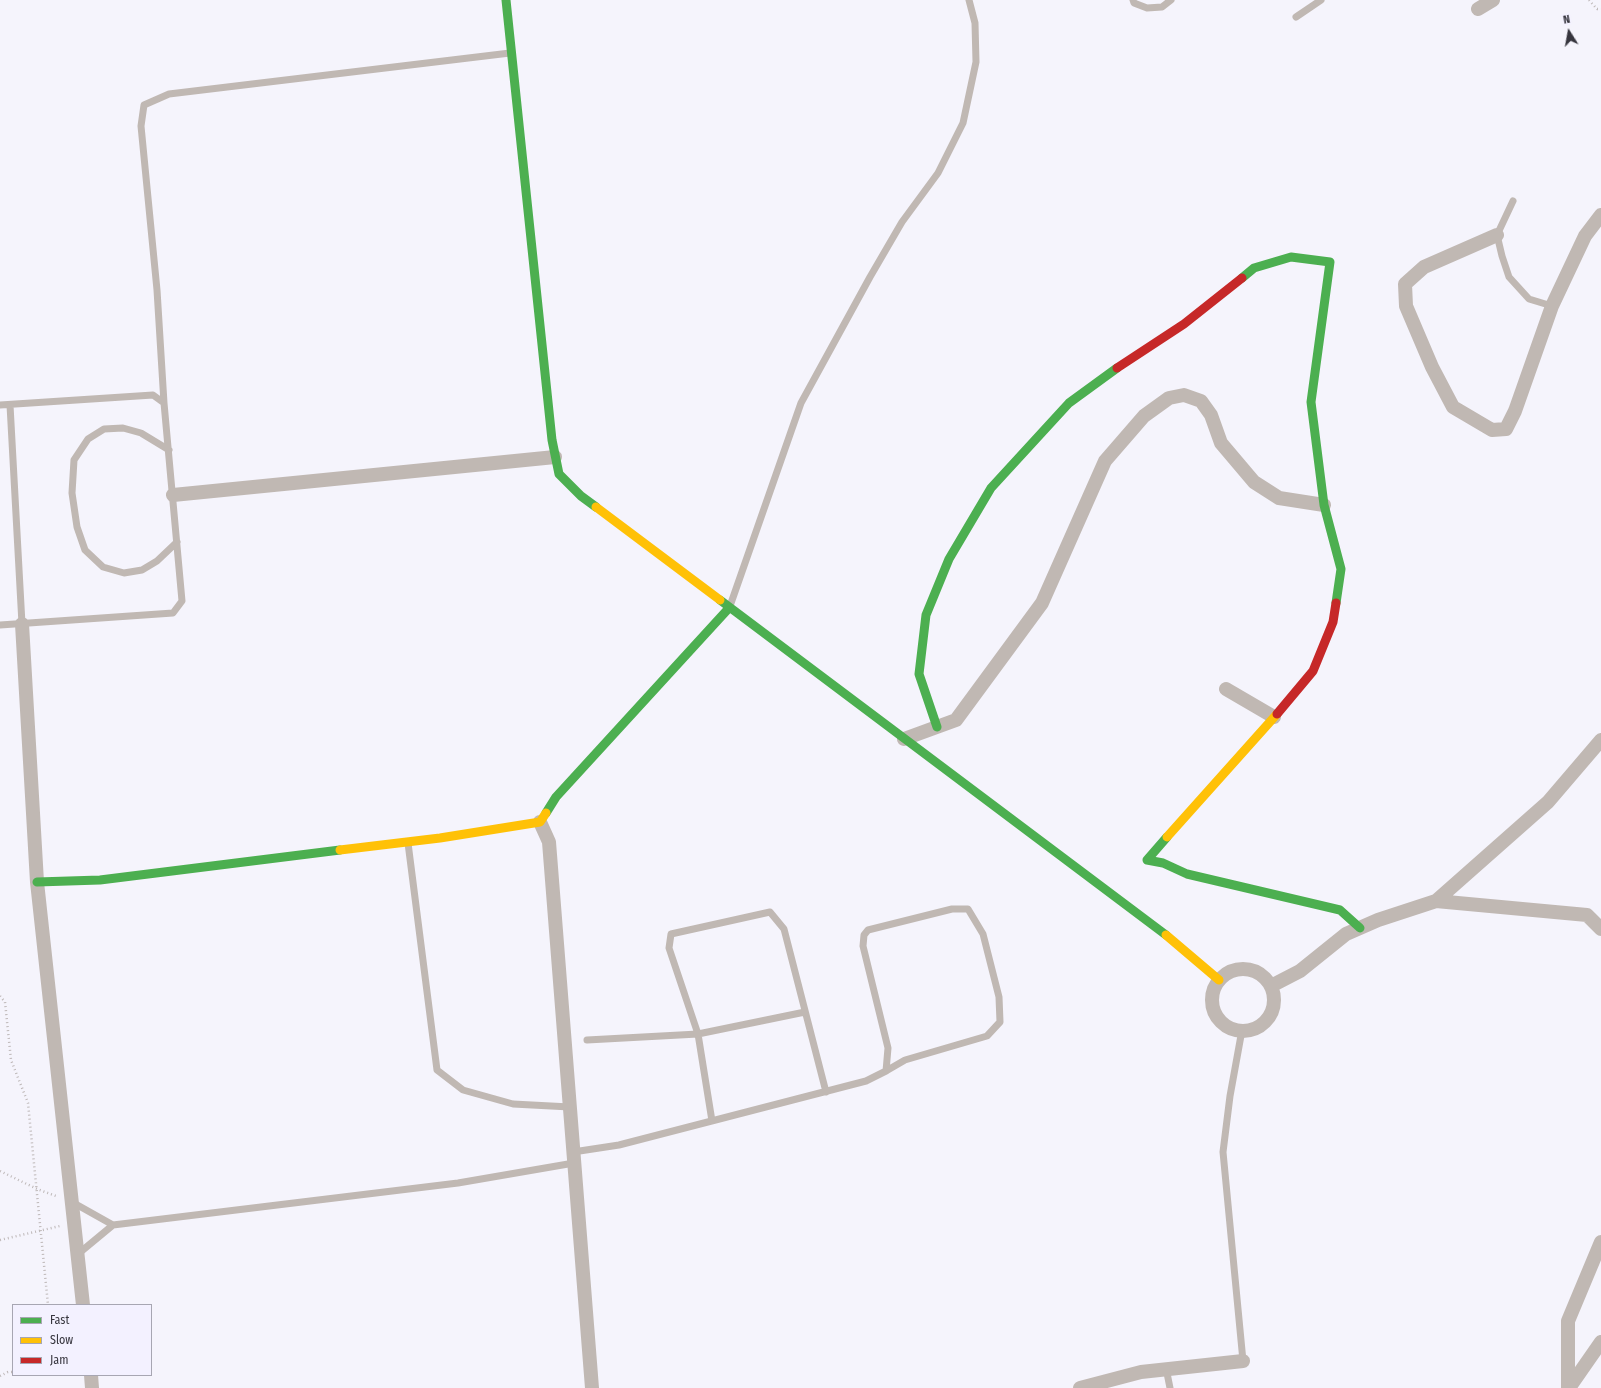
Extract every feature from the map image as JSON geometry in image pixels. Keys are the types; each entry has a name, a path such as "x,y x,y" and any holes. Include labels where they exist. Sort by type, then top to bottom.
{"street":[{"path":"506,0 552,440 559,474 581,496 1168,937 1219,980"},
{"path":"1478,9 1493,0"},
{"path":"1497,235 1424,267 1405,284 1406,306 1432,367 1454,406 1492,430 1506,429 1515,411 1552,306 1585,236 1601,215"},
{"path":"937,727 919,674 926,615 949,559 991,488 1069,403 1130,358 1184,324 1254,268 1291,257 1330,262 1311,402 1324,505 1341,569 1333,622 1313,671 1148,860 1164,863 1187,874 1340,910 1360,928"},
{"path":"904,739 956,720 1042,603 1105,462 1144,416 1169,398 1184,394 1201,401 1211,415 1221,443 1254,482 1279,498 1324,505"},
{"path":"173,495 555,456"},
{"path":"37,882 100,880 408,842 540,822 556,797 729,608"},
{"path":"22,624 37,882 83,1304"},
{"path":"1226,689 1274,717"},
{"path":"1436,902 1548,802 1601,740"},
{"path":"540,822 549,842 592,1388"},
{"path":"1270,986 1300,971 1346,934 1378,920 1436,902 1586,915 1601,929"},
{"path":"1234,970 1251,970 1259,973 1266,979 1274,994 1274,1004 1271,1013 1266,1020 1259,1026 1250,1029 1233,1029 1226,1025 1219,1019 1212,1004 1212,995 1219,980 1234,970"},
{"path":"1568,1388 1568,1321 1601,1242"},
{"path":"1568,1388 1601,1342"},
{"path":"1080,1388 1141,1372 1166,1368 1243,1361"},
{"path":"91,1376 92,1388"}],"lane":[{"path":"729,608 742,575 801,403 898,228 938,173 963,123 976,62 975,23 969,0"},
{"path":"1133,0 1134,3 1147,8 1162,7 1171,0"},
{"path":"1296,17 1321,0"},
{"path":"0,625 173,613 182,601 164,403 157,290 141,126 144,105 169,94 512,53"},
{"path":"1513,201 1497,235 1509,277 1530,299 1552,306"},
{"path":"0,405 153,395 164,403"},
{"path":"10,405 22,624"},
{"path":"169,450 141,432 123,428 104,429 88,439 74,460 72,493 77,527 85,550 103,568 124,573 142,570 157,561 177,542"},
{"path":"408,842 437,1070 463,1090 513,1104 570,1107"},
{"path":"78,1254 113,1225 458,1183 574,1158 866,1081 886,1071 905,1060 986,1036 1000,1022 999,997 983,934 968,909 952,909 883,926 868,930 864,936 863,946 888,1048 886,1071"},
{"path":"712,1121 698,1034 669,948 671,934 770,912 784,929 804,1012 826,1092"},
{"path":"587,1040 698,1034 804,1012"},
{"path":"1242,1030 1230,1096 1224,1152 1243,1361"},
{"path":"72,1202 113,1225"},
{"path":"1166,1368 1170,1388"}],"path":[{"path":"1589,0 1597,9 1601,9"},
{"path":"0,996 5,1002 11,1060 28,1103 48,1304"},
{"path":"0,1172 37,1189 72,1202"},
{"path":"0,1240 74,1223"},
{"path":"0,1376 8,1372 12,1372"}],"traffic: fast":[{"path":"506,0 552,440 559,474 581,496 596,507"},
{"path":"1242,278 1254,268 1291,257 1330,262 1311,402 1324,505 1341,569 1336,603"},
{"path":"937,727 919,674 926,615 949,559 991,488 1069,403 1117,368"},
{"path":"720,600 1166,935"},
{"path":"546,813 556,797 729,608"},
{"path":"1167,837 1147,860 1163,863 1187,874 1340,910 1360,928"},
{"path":"37,882 100,880 340,850"}],"traffic: slow":[{"path":"596,507 720,600"},
{"path":"1167,837 1277,714"},
{"path":"340,850 440,838 540,822 546,813"},
{"path":"1166,935 1219,980"}],"traffic: jam":[{"path":"1117,368 1184,324 1242,278"},
{"path":"1277,714 1313,671 1333,622 1336,603"}]}
